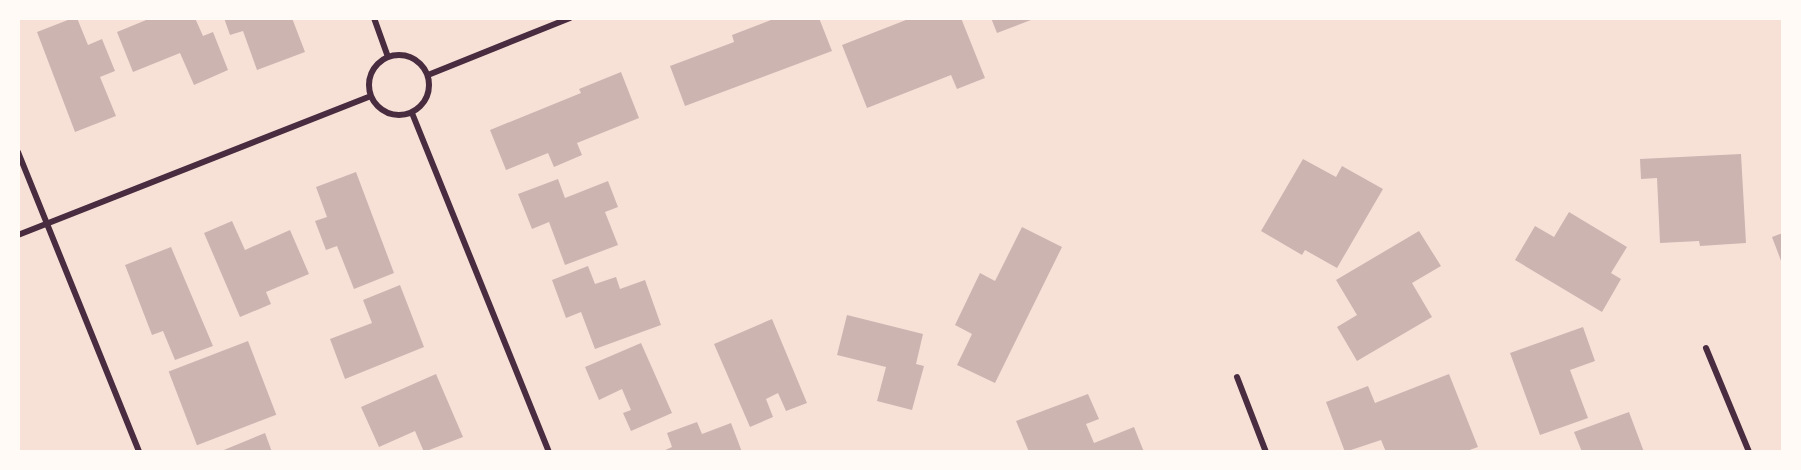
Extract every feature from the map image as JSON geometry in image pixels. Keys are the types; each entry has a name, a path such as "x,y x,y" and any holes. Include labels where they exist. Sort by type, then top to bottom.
{"street":[{"path":"374,18 388,57"},
{"path":"428,75 570,18"},
{"path":"398,55 416,60 428,75 428,93 419,108 412,112 392,115 375,105 370,96 369,77 373,68 388,57 398,55"},
{"path":"18,235 370,96"},
{"path":"412,112 549,452"},
{"path":"18,152 139,452"},
{"path":"1706,348 1749,452"},
{"path":"1237,377 1266,452"}],"building":[{"path":"77,18 88,45 102,39 115,71 100,77 116,116 75,132 37,32"},
{"path":"151,18 195,18 203,36 213,32 228,70 194,85 180,53 133,72 117,32"},
{"path":"224,18 292,18 305,52 257,70 243,31 230,35"},
{"path":"776,18 819,18 832,51 685,106 670,66 734,42 732,35"},
{"path":"911,18 961,18 985,78 957,89 951,75 867,108 842,45"},
{"path":"991,18 1036,18 997,33"},
{"path":"621,72 639,118 577,143 582,155 554,167 548,153 506,170 490,130 581,93 579,89"},
{"path":"1741,154 1746,243 1700,246 1699,241 1660,243 1657,178 1641,179 1640,159"},
{"path":"1303,159 1336,177 1342,166 1383,189 1337,268 1305,250 1302,255 1261,231"},
{"path":"356,172 394,273 354,289 337,246 326,250 315,221 327,217 316,187"},
{"path":"558,179 565,198 608,181 618,207 605,212 618,245 565,265 549,222 532,229 518,194"},
{"path":"1569,212 1627,247 1611,273 1621,279 1602,312 1515,260 1535,226 1554,237"},
{"path":"232,221 245,250 290,230 309,274 266,292 271,304 240,317 204,233"},
{"path":"1022,227 1062,247 995,383 957,365 972,334 955,325 980,273 995,281"},
{"path":"1419,231 1441,266 1412,283 1432,317 1357,361 1337,327 1357,315 1336,280"},
{"path":"1783,233 1783,266 1772,237"},
{"path":"171,247 213,346 175,360 163,331 152,335 125,265"},
{"path":"588,266 595,284 616,277 620,289 645,280 661,325 595,349 581,312 566,318 552,280"},
{"path":"400,285 424,347 345,379 330,339 372,323 363,300"},
{"path":"847,315 923,334 916,364 924,366 912,410 877,401 886,367 837,355"},
{"path":"772,319 807,403 786,411 778,393 766,399 773,417 750,427 714,344"},
{"path":"1583,327 1595,361 1570,370 1588,418 1540,435 1510,353"},
{"path":"248,341 276,415 197,445 169,371"},
{"path":"641,343 672,413 631,431 623,413 631,410 622,389 599,400 585,367"},
{"path":"436,374 463,437 424,452 415,431 379,447 361,407"},
{"path":"1449,374 1478,447 1464,452 1386,452 1381,440 1345,452 1326,402 1368,386 1375,403"},
{"path":"1088,394 1099,419 1086,424 1094,443 1134,427 1144,452 1029,452 1016,421"},
{"path":"1629,412 1644,452 1582,452 1574,432"},
{"path":"697,422 702,434 731,423 742,452 661,452 672,447 667,433"},
{"path":"265,433 272,452 219,452"}]}
